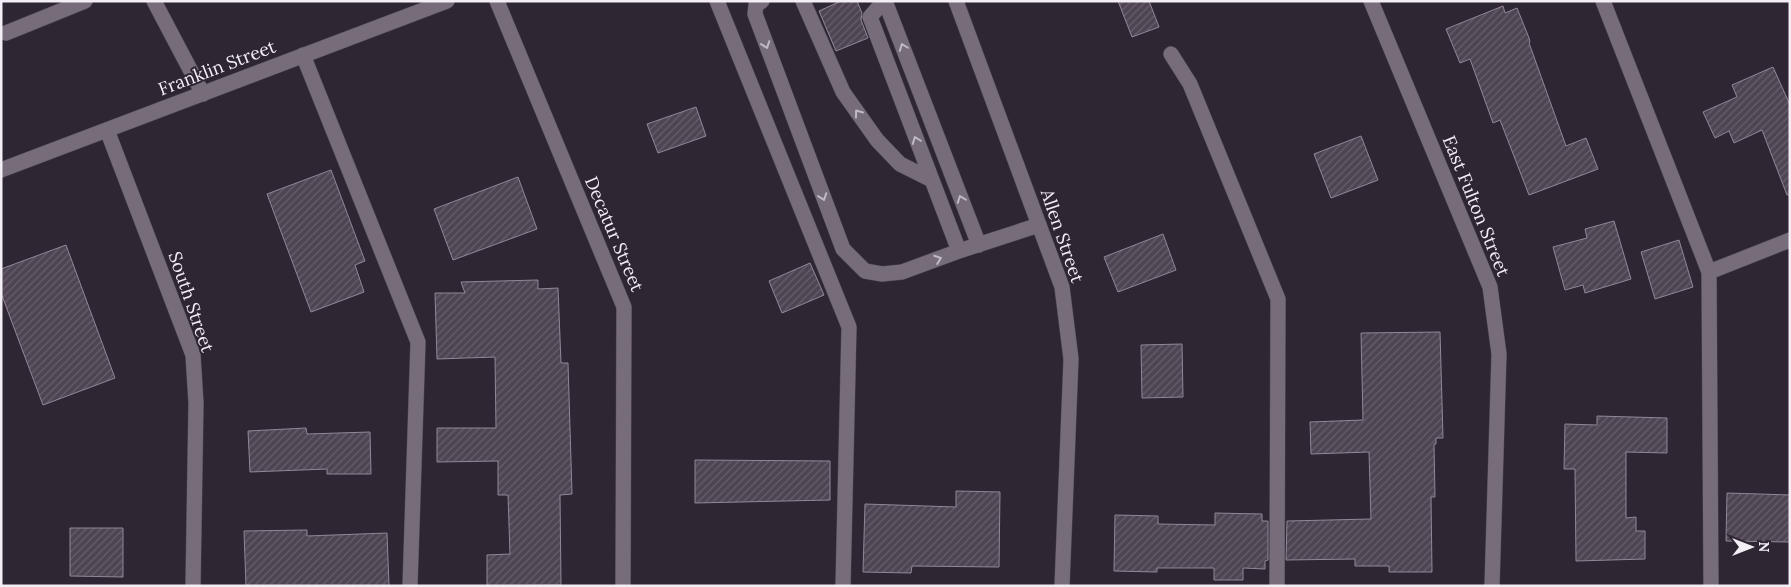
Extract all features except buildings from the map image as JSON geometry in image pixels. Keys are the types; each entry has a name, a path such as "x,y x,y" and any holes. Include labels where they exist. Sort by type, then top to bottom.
{"street":[{"path":"6,33 85,1"},
{"path":"154,1 203,94"},
{"name":"Franklin Street","path":"1,170 447,1"},
{"name":"Decatur Street","path":"497,1 624,307 623,586"},
{"path":"717,1 849,327 843,586"},
{"path":"762,1 756,5 755,14 843,249 864,270 882,274 902,272 1039,225"},
{"path":"803,1 843,92 877,140 900,164 932,180"},
{"path":"959,251 870,17 884,1 979,244"},
{"name":"Allen Street","path":"956,1 1062,287 1072,359 1062,586"},
{"name":"East Fulton Street","path":"1371,1 1490,287 1499,354 1492,586"},
{"path":"1603,1 1709,272 1711,586"},
{"path":"1171,54 1190,84 1278,299 1277,586"},
{"path":"303,55 418,342 410,586"},
{"name":"South Street","path":"107,130 193,355 196,403 193,586"},
{"path":"1709,272 1790,240"}]}
